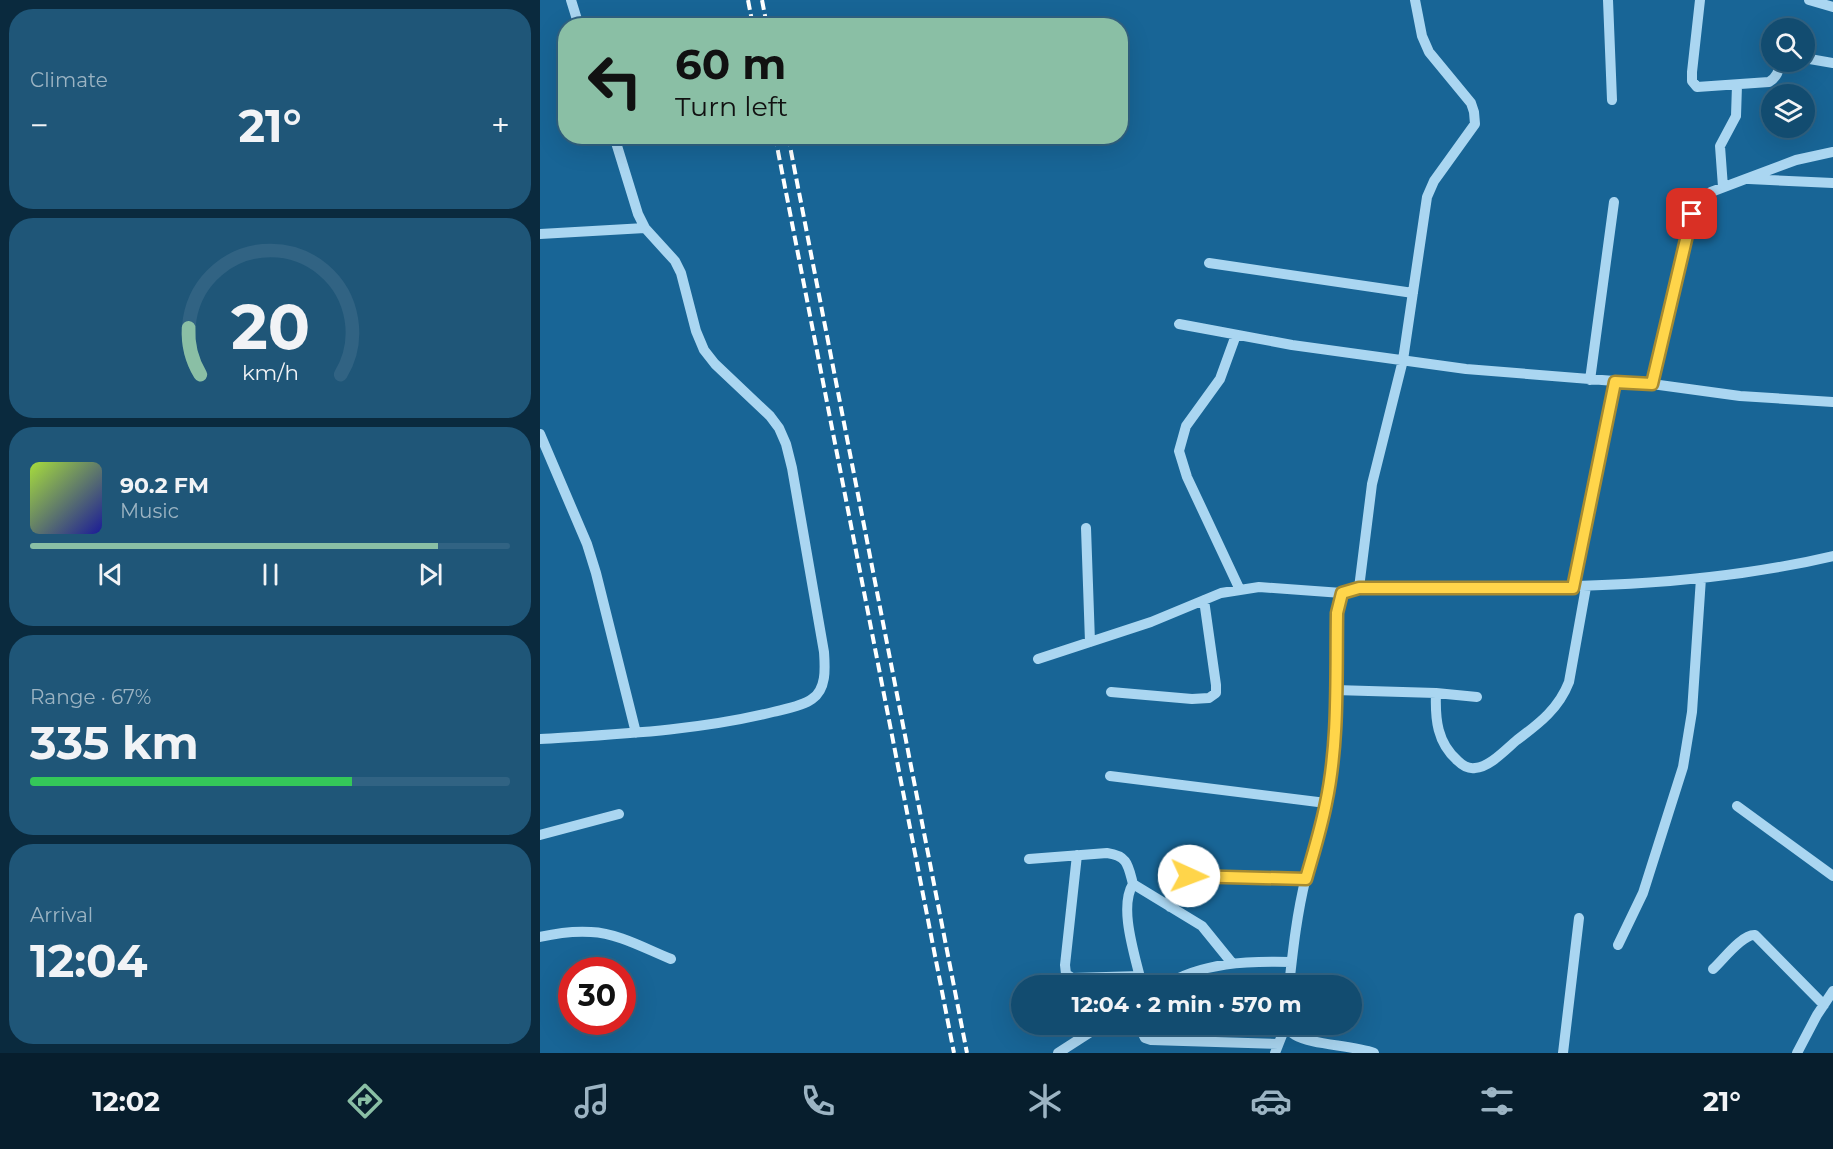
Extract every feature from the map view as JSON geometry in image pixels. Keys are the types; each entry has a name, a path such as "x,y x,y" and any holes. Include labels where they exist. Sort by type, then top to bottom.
{"street":[{"path":"571,0 577,18"},
{"path":"1359,588 1372,484 1403,360 1427,197 1434,181 1475,124 1471,103 1429,52 1422,36 1414,0"},
{"path":"1608,0 1612,100"},
{"path":"1700,0 1692,72 1692,81 1696,87 1768,82 1774,79 1778,72"},
{"path":"1809,0 1833,7"},
{"path":"1815,60 1833,63"},
{"path":"1723,187 1720,146 1736,116 1737,85"},
{"path":"540,739 687,729 792,706 812,699 821,688 825,671 824,652 786,444 779,428 770,416 715,364 704,350 675,261 645,228 638,214 616,144"},
{"path":"1652,384 1692,214 1700,200 1711,192 1796,160 1833,152"},
{"path":"1745,179 1833,183"},
{"path":"1590,380 1614,202"},
{"path":"540,234 645,228"},
{"path":"1209,263 1413,293"},
{"path":"1179,324 1292,345 1477,370 1652,384 1740,396 1833,402"},
{"path":"1236,335 1220,379 1186,426 1179,451 1187,477 1240,590"},
{"path":"1573,588 1615,382"},
{"path":"540,434 587,544 636,733"},
{"path":"1086,528 1090,642"},
{"path":"1038,659 1151,622 1221,593 1259,587 1342,593 1359,588 1573,588 1646,585 1802,564 1833,556"},
{"path":"1618,945 1643,893 1683,766 1692,712 1701,578"},
{"path":"1436,693 1436,713 1442,740 1463,766 1474,768 1486,764 1542,721 1564,695 1569,682 1586,587"},
{"path":"1290,975 1294,936 1326,803 1333,746 1337,613 1342,593"},
{"path":"1111,692 1192,699 1209,698 1216,693 1204,600"},
{"path":"1335,690 1436,693 1477,697"},
{"path":"1110,776 1326,803"},
{"path":"1737,806 1833,876"},
{"path":"540,835 619,814"},
{"path":"1029,859 1107,853 1120,855 1127,863 1133,884 1202,926 1232,963"},
{"path":"1068,975 1065,965 1077,855"},
{"path":"1170,907 1174,880 1181,876 1306,879"},
{"path":"1133,884 1126,909 1140,975"},
{"path":"1563,1053 1579,918"},
{"path":"540,937 557,933 593,932 612,936 671,959"},
{"path":"1713,969 1743,939 1749,935 1755,936 1824,1005"},
{"path":"1187,975 1232,963 1292,962"},
{"path":"1797,1053 1833,991"},
{"path":"1058,1053 1086,1035"},
{"path":"1143,1035 1151,1040 1277,1049"},
{"path":"1294,1035 1302,1039 1361,1048 1374,1053"}],"railway":[{"path":"748,0 751,18"},
{"path":"762,0 765,18"},
{"path":"777,144 954,1053"},
{"path":"790,144 967,1053"}],"route":[{"path":"1189,876 1306,879 1326,803 1330,775 1334,737 1337,613 1342,593 1359,588 1573,588 1615,382 1652,384 1692,214"}]}
